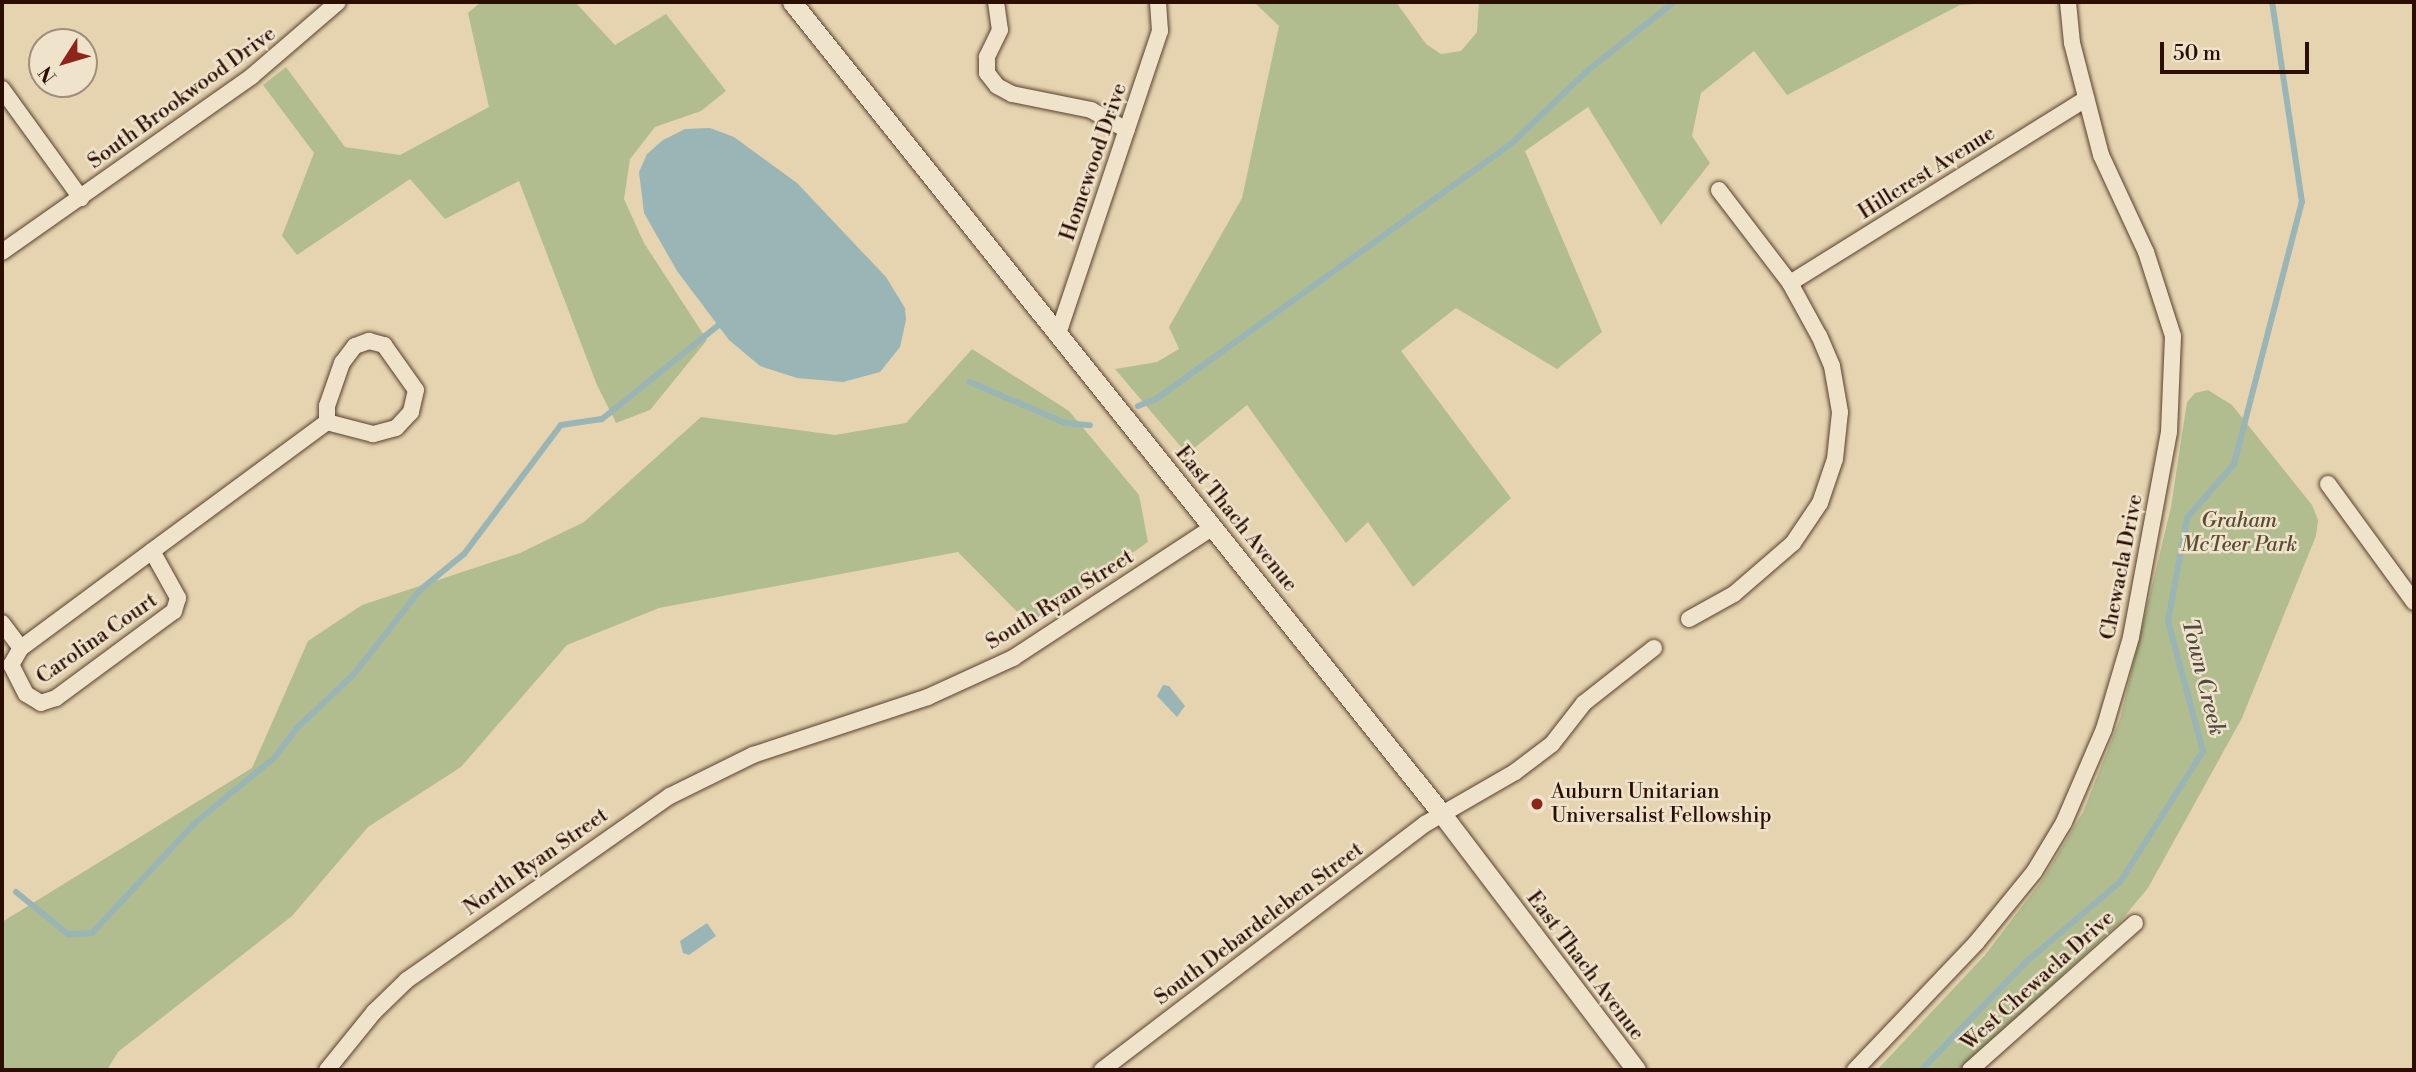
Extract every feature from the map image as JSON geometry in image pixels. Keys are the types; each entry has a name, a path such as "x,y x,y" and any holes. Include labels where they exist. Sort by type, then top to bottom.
{"street":[{"name":"South Brookwood Drive","path":"2,252 252,76 338,2"},
{"name":"East Thach Avenue","path":"792,2 1442,814 1636,1070"},
{"path":"996,2 1000,30 987,57 987,73 997,86 1012,94 1091,110 1127,130"},
{"name":"Homewood Drive","path":"1058,334 1160,31 1158,2"},
{"name":"Chewacla Drive","path":"1855,1070 1976,943 2034,872 2064,822 2104,730 2131,637 2169,432 2173,337 2146,252 2101,155 2086,99 2068,2"},
{"path":"2,89 81,198"},
{"name":"Hillcrest Avenue","path":"1790,283 2086,99"},
{"path":"1689,619 1734,594 1793,543 1820,503 1835,459 1839,412 1832,366 1790,283 1719,190"},
{"path":"369,341 383,345 416,390 411,412 396,428 373,434 327,422 327,407 342,363 355,346 369,341"},
{"name":"Carolina Court","path":"152,551 178,598 174,611 56,698 41,703 16,681 11,665 21,649 152,551 327,422"},
{"path":"2328,484 2414,602"},
{"name":"South Ryan Street","path":"804,738 929,697 1013,659 1213,527"},
{"path":"2,623 21,649"},
{"name":"South Debardeleben Street","path":"1102,1070 1442,814 1515,772 1552,744 1584,703 1654,648"},
{"name":"North Ryan Street","path":"327,1070 374,1012 407,980 583,854 711,774 804,738"},
{"name":"West Chewacla Drive","path":"1970,1070 2134,923"}],"green space":[{"path":"481,2 575,2 615,45 666,14 726,91 701,111 655,127 630,159 624,199 644,243 707,340 650,410 616,423 597,385 519,181 445,219 410,179 297,255 282,236 314,153 263,85 286,67 345,147 400,155 489,107 468,13"},
{"path":"1254,2 1396,2 1426,44 1441,54 1461,51 1477,32 1479,2 2002,2 1960,5 1787,95 1754,51 1701,93 1692,136 1710,163 1661,225 1588,107 1525,151 1602,332 1557,369 1456,308 1401,351 1511,498 1413,587 1368,522 1346,543 1247,405 1187,454 1115,369 1157,362 1179,349 1169,327 1242,198 1279,26"},
{"path":"972,349 1069,411 1139,495 1148,542 1030,625 958,552 659,608 567,645 461,767 368,827 292,916 118,1052 107,1070 2,1070 2,922 252,768 308,641 362,605 520,553 584,522 701,417 835,435 906,423"},
{"name":"Graham McTeer Park","path":"2208,390 2232,405 2312,505 2318,520 2316,536 2242,718 2148,888 2119,923 1960,1070 1877,1070 1985,955 2043,879 2083,812 2120,719 2171,507 2187,402 2195,393"}],"water":[{"path":"710,128 734,137 797,183 886,277 905,308 906,320 900,347 880,372 843,382 797,378 760,366 729,340 677,271 644,213 639,172 647,154 663,140 685,129"},
{"path":"1163,685 1169,686 1185,706 1177,717 1157,696"},
{"path":"707,923 716,936 689,955 683,953 680,941"}],"waterway":[{"path":"1138,406 1156,399 1512,143 1588,70 1674,2"},
{"name":"Town Creek","path":"1921,1070 2026,962 2120,882 2203,751 2168,621 2187,518 2234,464 2302,202 2272,2"},
{"path":"16,892 68,934 92,933 196,822 275,757 298,727 354,674 420,590 464,554 561,425 602,419 722,322"},
{"path":"970,382 1065,423 1090,425"}],"place":[{"name":"Auburn Unitarian Universalist Fellowship","path":"1537,804"}]}
